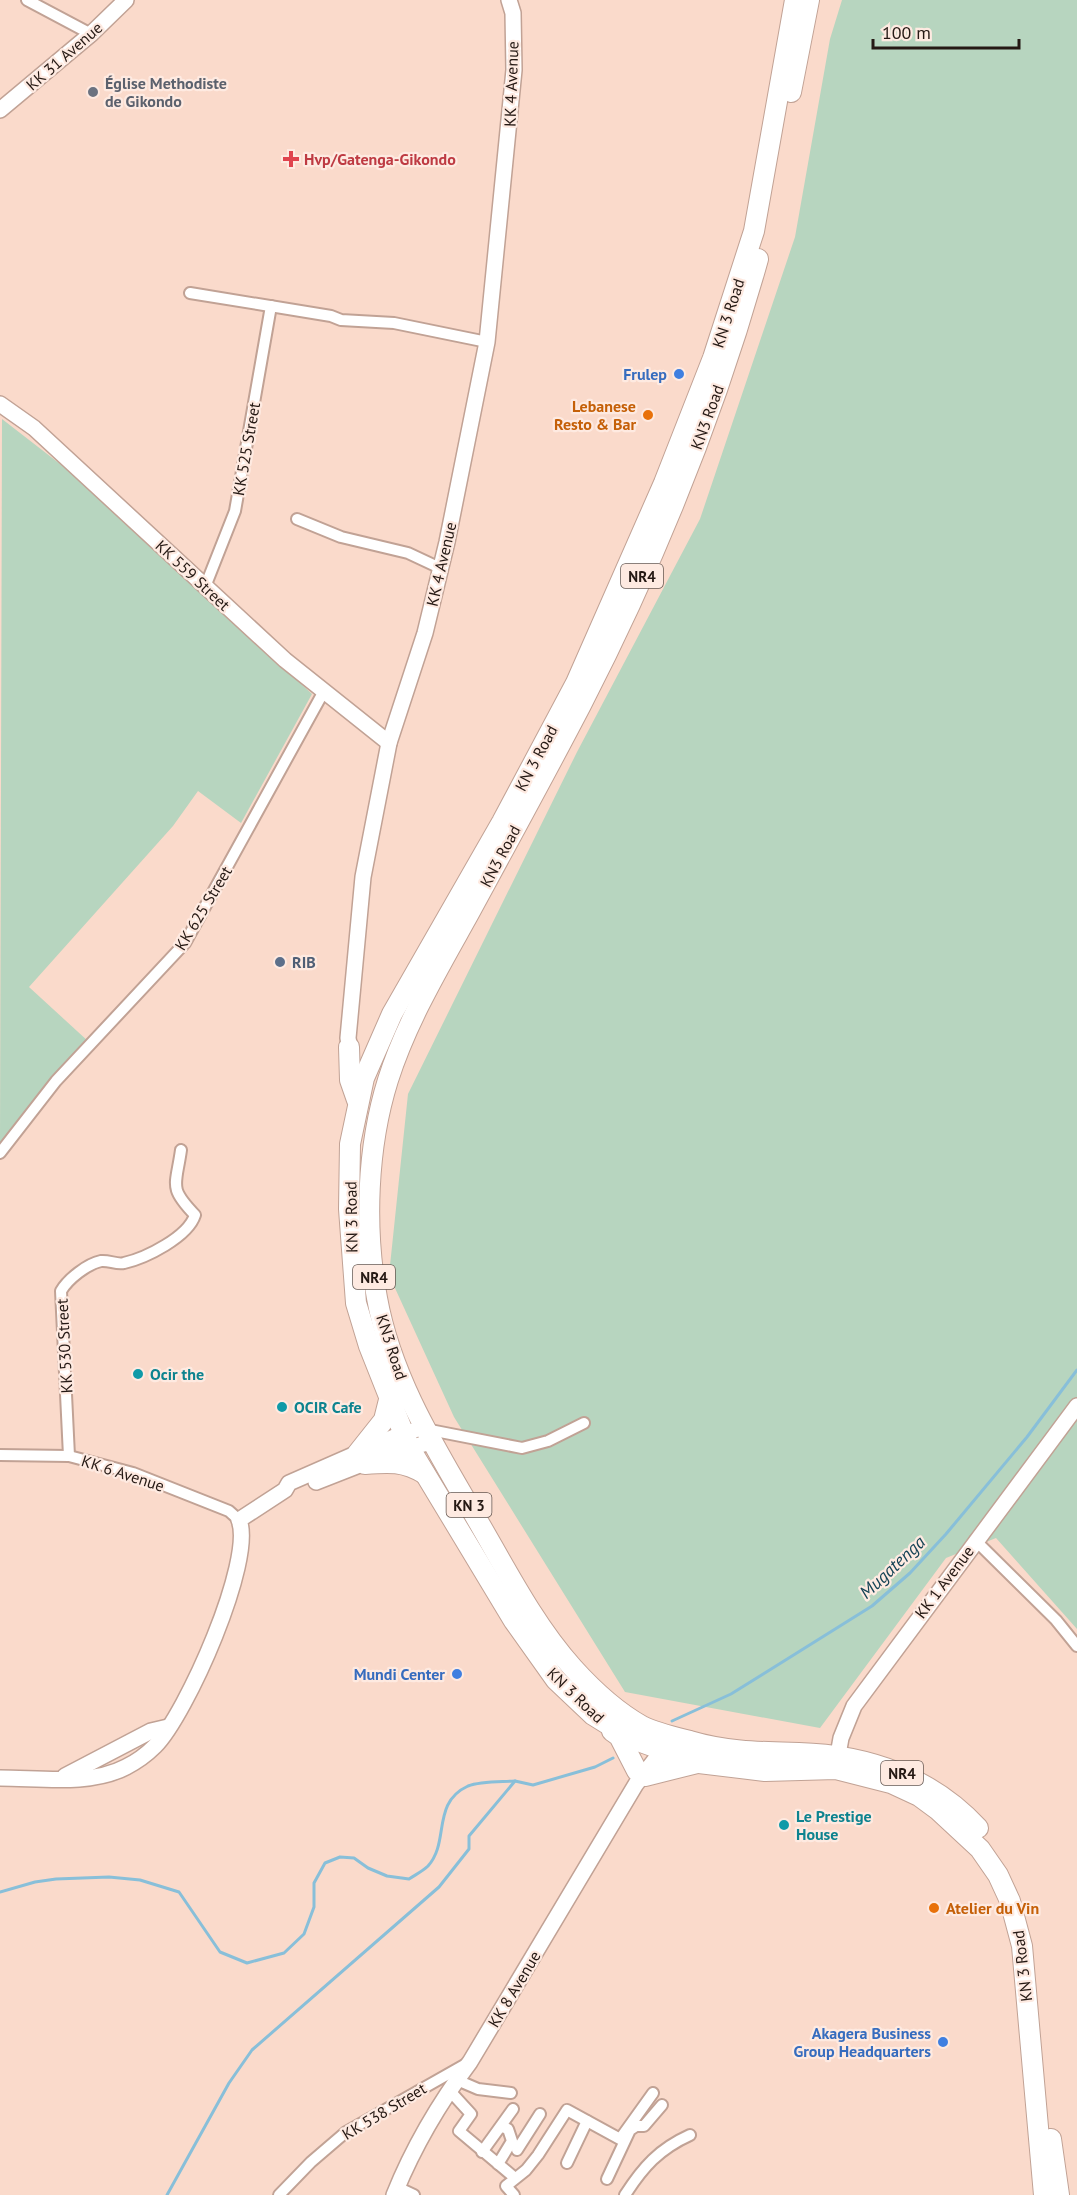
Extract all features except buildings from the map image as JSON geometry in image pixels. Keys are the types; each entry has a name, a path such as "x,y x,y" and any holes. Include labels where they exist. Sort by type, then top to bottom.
{"highway":[{"name":"KN 3 Road","path":"795,0 754,231 720,360 576,683 502,822 392,1014 364,1078 357,1100 350,1144 349,1209 356,1303 389,1400 406,1440 514,1621 556,1680 603,1723 657,1740 837,1763 919,1796 957,1825 980,1849 998,1875 1017,1918 1022,1946 1044,2195"},
{"name":"KN3 Road","path":"506,1568 428,1435 408,1395 388,1344 377,1300 370,1210 371,1167 380,1117 388,1079 412,1022 582,703 644,573 682,486 720,360 761,250 809,0"},
{"path":"357,1100 350,1080 350,1052 364,1058 373,1054"},
{"path":"389,1400 384,1420 361,1459 399,1462 410,1465 429,1477"},
{"name":"KN 3 Road","path":"506,1568 538,1620 572,1667 605,1698 657,1740 699,1763 765,1771 837,1763 871,1762 931,1788 989,1840 1009,1875 1029,1921 1035,1950 1052,2144 1059,2195"},
{"path":"603,1723 619,1736 639,1777 699,1763"}],"main road":[{"name":"KK 31 Avenue","path":"0,110 91,34 126,0"},
{"name":"KK 4 Avenue","path":"350,1052 357,925 363,877 389,743 424,633 440,568 487,342 514,70 513,13 509,0"},
{"name":"KK 559 Street","path":"0,404 34,428 205,587 324,692 389,743"},
{"path":"350,1052 364,1078 380,1117"},
{"name":"KK 1 Avenue","path":"837,1763 846,1720 854,1706 975,1540 1077,1406"},
{"path":"0,1778 110,1775 128,1767 157,1745 200,1671 228,1601 242,1540 239,1520 285,1490 289,1483 361,1459 406,1440 428,1435"},
{"path":"59,1778 151,1731 168,1726"},
{"name":"KK 8 Avenue","path":"395,2191 453,2085 470,2062 639,1777 657,1740"}],"street":[{"path":"27,0 91,34"},
{"path":"190,292 331,316 341,320 394,323 487,342"},
{"name":"KK 525 Street","path":"205,587 235,511 271,306"},
{"path":"297,519 341,537 408,554 440,568"},
{"name":"KK 625 Street","path":"0,1153 56,1081 186,943 324,692"},
{"name":"KK 530 Street","path":"69,1456 61,1291 68,1280 101,1261 122,1264 146,1257 191,1226 195,1215 177,1197 175,1190 181,1150"},
{"path":"428,1435 461,1437 522,1448 548,1442 584,1423"},
{"name":"KK 6 Avenue","path":"0,1455 69,1456 133,1473 229,1511 239,1520"},
{"path":"975,1540 1056,1620 1077,1646"},
{"name":"KK 538 Street","path":"279,2195 311,2162 346,2132 470,2062"},
{"path":"453,2085 510,2093"},
{"path":"453,2085 471,2114 459,2132 515,2178"},
{"path":"514,2195 506,2186 532,2162 567,2110 620,2139 653,2093"},
{"path":"607,2179 630,2130 644,2126 662,2105"},
{"path":"482,2152 505,2128 513,2109"},
{"path":"498,2164 524,2139 540,2114"},
{"path":"567,2163 587,2121"},
{"path":"505,2128 524,2139"},
{"path":"505,2128 513,2148 532,2162"},
{"path":"625,2195 650,2160 667,2145 690,2135"},
{"path":"395,2191 414,2195"}],"green space":[{"path":"842,0 1077,0 1077,1629 996,1538 946,1558 820,1728 625,1692 454,1417 389,1275 408,1094 577,752 700,519 795,237 830,39"},
{"path":"2,419 73,474 312,694 241,823 198,791 173,826 29,987 89,1042 0,1143"}],"waterway":[{"name":"Mugatenga","path":"672,1721 731,1694 872,1606 910,1573 946,1534 1027,1437 1077,1370"},
{"path":"167,2195 229,2083 252,2050 439,1887 469,1849 469,1836 515,1781 533,1785 595,1767 613,1758"},
{"path":"0,1892 35,1882 56,1879 109,1877 140,1880 179,1892 220,1952 247,1963 284,1953 304,1934 314,1907 314,1883 325,1863 340,1857 354,1858 368,1868 387,1876 409,1879 426,1868 435,1856 445,1812 449,1802 457,1793 473,1784 515,1781"}],"place":[{"name":"Église Methodiste de Gikondo","path":"93,92"},
{"name":"Hvp/Gatenga-Gikondo","path":"291,159"},
{"name":"Frulep","path":"679,374"},
{"name":"Lebanese Resto & Bar","path":"648,415"},
{"name":"RIB","path":"280,962"},
{"name":"Ocir the","path":"138,1374"},
{"name":"OCIR Cafe","path":"282,1407"},
{"name":"Mundi Center","path":"457,1674"},
{"name":"Le Prestige House","path":"784,1825"},
{"name":"Atelier du Vin","path":"934,1908"},
{"name":"Akagera Business Group Headquarters","path":"943,2042"}]}
